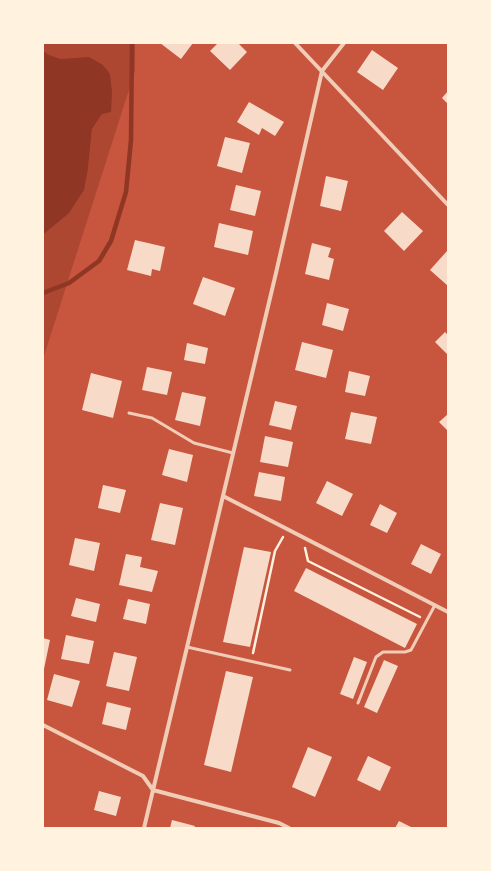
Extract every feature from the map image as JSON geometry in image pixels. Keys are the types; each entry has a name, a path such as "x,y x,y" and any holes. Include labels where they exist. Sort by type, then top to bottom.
{"street":[{"path":"295,43 448,205"},
{"path":"144,828 276,273 322,71 344,43"},
{"path":"223,496 448,612"},
{"path":"43,726 143,776 153,790 279,823 289,828"}],"lane":[{"path":"129,414 152,418 194,443 233,453"},
{"path":"358,703 376,657 383,652 405,652 411,650 435,605"},
{"path":"187,647 290,670"}],"path":[{"path":"251,661 275,551 281,540"},
{"path":"304,544 308,561 420,617"}],"shaded area":[{"path":"43,43 135,43 135,71 43,359 43,236 88,169 92,129 102,114 74,59 61,59 48,55 43,51"},
{"path":"43,51 49,55 61,59 89,57 103,65 110,74 112,92 111,112 102,114 92,129 88,169 84,190 69,213 43,236"}],"building":[{"path":"160,43 193,43 181,59"},
{"path":"218,43 238,43 247,52 230,70 210,51"},
{"path":"372,50 398,68 383,90 357,72"},
{"path":"448,91 448,104 442,98"},
{"path":"249,102 284,122 275,136 262,128 259,135 237,122"},
{"path":"225,137 250,143 242,173 217,166"},
{"path":"326,176 348,181 341,211 320,206"},
{"path":"236,185 261,191 255,216 230,210"},
{"path":"402,212 423,231 404,251 384,231"},
{"path":"219,223 253,231 248,255 214,247"},
{"path":"135,240 165,247 160,271 152,269 151,276 127,270"},
{"path":"312,243 331,248 328,257 334,259 329,280 305,274"},
{"path":"447,251 448,252 448,286 430,270"},
{"path":"203,277 235,288 225,316 193,304"},
{"path":"327,303 349,309 343,331 322,325"},
{"path":"445,332 448,335 448,355 435,342"},
{"path":"302,342 333,350 326,378 295,370"},
{"path":"187,343 208,348 205,364 184,360"},
{"path":"147,367 172,372 167,395 142,390"},
{"path":"349,371 370,376 365,396 345,392"},
{"path":"91,373 122,381 113,418 82,410"},
{"path":"182,392 206,397 200,426 175,420"},
{"path":"275,401 297,406 291,430 269,425"},
{"path":"351,412 377,417 371,444 345,439"},
{"path":"448,414 448,431 439,422"},
{"path":"265,436 293,442 288,467 260,462"},
{"path":"169,449 193,455 187,482 162,475"},
{"path":"259,472 285,477 281,501 254,496"},
{"path":"327,481 353,494 342,516 316,503"},
{"path":"103,485 126,490 120,513 98,508"},
{"path":"160,503 183,508 175,545 151,540"},
{"path":"380,504 397,513 387,533 370,525"},
{"path":"75,538 100,543 94,571 69,565"},
{"path":"421,544 441,554 431,574 411,564"},
{"path":"244,547 271,552 250,647 223,642"},
{"path":"126,554 142,557 140,567 158,571 152,592 119,585"},
{"path":"306,568 417,624 405,648 294,591"},
{"path":"76,598 100,604 96,622 71,616"},
{"path":"128,599 150,604 146,624 123,619"},
{"path":"66,635 94,641 89,664 61,659"},
{"path":"43,638 50,640 44,669 43,668"},
{"path":"114,652 137,657 129,691 106,686"},
{"path":"354,657 367,662 353,699 340,694"},
{"path":"384,660 398,666 377,713 364,707"},
{"path":"226,671 253,677 231,772 204,765"},
{"path":"54,674 80,681 72,707 47,700"},
{"path":"107,702 131,708 126,730 102,724"},
{"path":"308,747 332,757 315,797 292,787"},
{"path":"368,756 391,767 380,791 357,780"},
{"path":"99,791 121,797 116,816 94,810"},
{"path":"172,820 195,826 194,828 170,828"},
{"path":"399,821 413,828 395,828"}],"waterway":[{"path":"43,293 69,283 99,261 111,241 126,192 131,140 132,43"}]}
